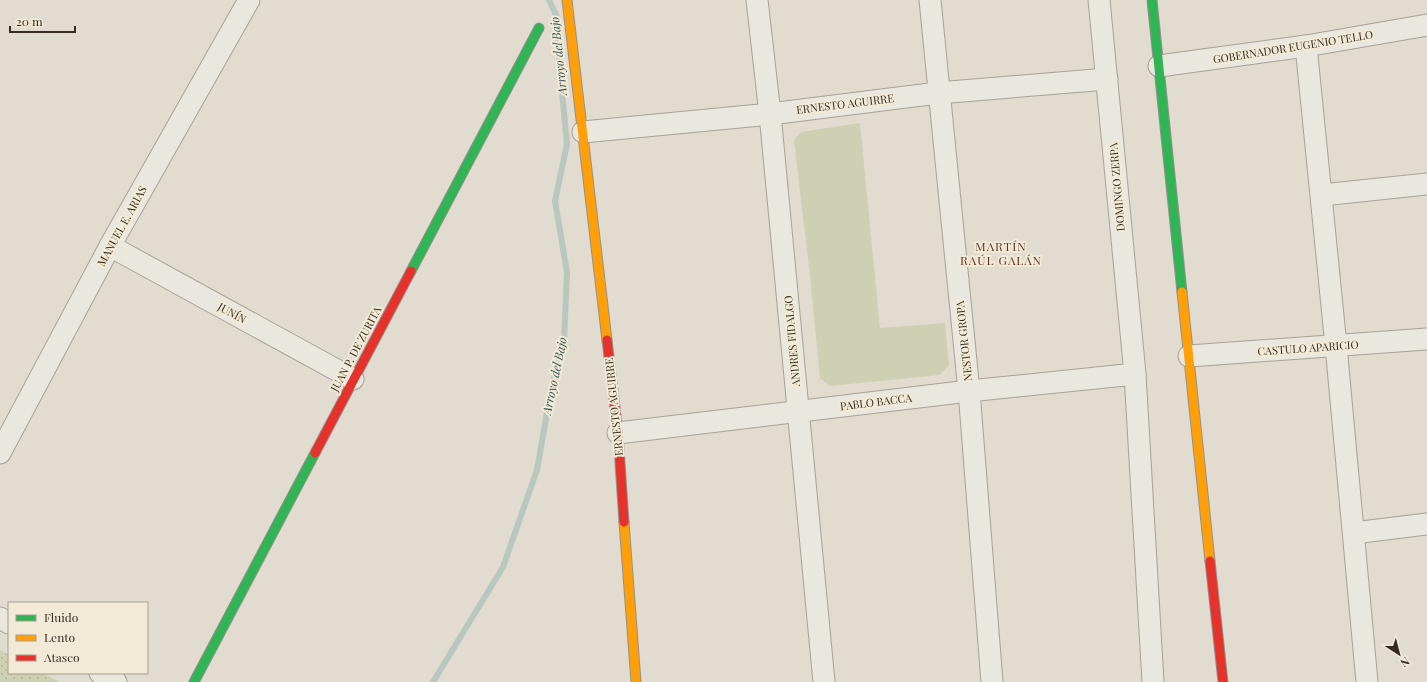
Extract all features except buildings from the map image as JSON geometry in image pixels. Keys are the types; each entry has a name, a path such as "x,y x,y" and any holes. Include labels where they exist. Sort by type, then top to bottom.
{"street":[{"name":"MANUEL E. ARIAS","path":"0,454 110,246 249,0"},
{"name":"ERNESTO AGUIRRE","path":"568,0 618,433 636,682"},
{"name":"ANDRES FIDALGO","path":"757,0 770,114 824,682"},
{"name":"NESTOR GROPA","path":"930,0 938,93 969,391 992,682"},
{"name":"DOMINGO ZERPA","path":"1099,0 1135,374 1153,682"},
{"path":"1152,0 1224,682"},
{"name":"GOBERNADOR EUGENIO TELLO","path":"1159,66 1306,46 1427,25"},
{"name":"JUAN P. DE ZURITA","path":"194,682 539,28"},
{"path":"1306,46 1322,196 1367,682"},
{"name":"ERNESTO AGUIRRE","path":"583,132 770,114 938,93 1107,79"},
{"path":"1322,196 1427,184"},
{"name":"JUNÍN","path":"110,246 353,379"},
{"name":"CASTULO APARICIO","path":"1189,356 1427,339"},
{"name":"PABLO BACCA","path":"618,433 969,391 1135,374"},
{"path":"1354,533 1427,524"},
{"path":"102,674 116,682"}],"green space":[{"path":"860,123 880,328 945,323 949,365 940,375 830,386 820,378 794,140 801,132"},
{"path":"0,650 8,654 8,674 45,674 59,682 0,682"}],"waterway":[{"name":"Arroyo del Bajo","path":"433,682 503,567 537,470 551,390 564,342 567,272 555,201 567,144 560,71 557,17 549,0"}],"traffic: fast":[{"path":"1152,0 1182,292"},
{"path":"411,271 539,28"},
{"path":"194,682 315,453"}],"traffic: slow":[{"path":"567,0 607,340"},
{"path":"1182,292 1210,561"},
{"path":"624,522 636,682"}],"traffic: jam":[{"path":"315,453 411,271"},
{"path":"607,340 618,433 624,522"},
{"path":"1210,561 1223,682"}],"district":[{"name":"MARTÍN RAÚL GALÁN","path":"1001,254"}]}
